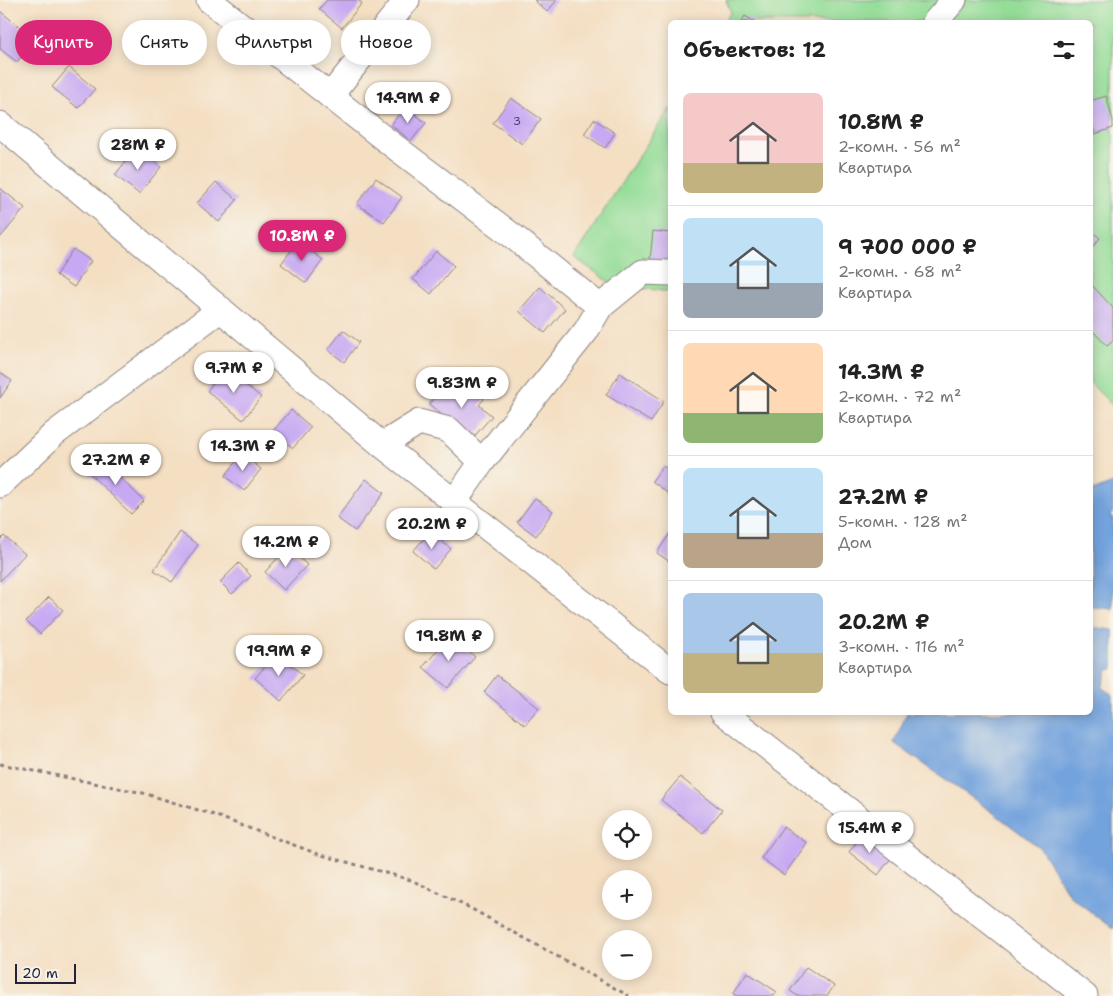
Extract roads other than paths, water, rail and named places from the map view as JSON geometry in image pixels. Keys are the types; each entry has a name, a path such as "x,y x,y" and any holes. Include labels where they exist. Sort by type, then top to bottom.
{"street":[{"path":"209,0 330,96 514,237 600,307"},
{"path":"330,96 407,0"},
{"path":"937,20 954,0"},
{"path":"0,124 382,445 668,669"},
{"path":"454,502 482,462 586,331 600,307 643,272 668,273"},
{"path":"0,486 54,434 221,309"},
{"path":"382,445 420,422 449,430 482,462"},
{"path":"727,715 1085,996"}],"water":[{"path":"1113,483 1113,514 1111,516 1113,518 1113,609 1093,607 1093,491"},
{"path":"1093,627 1113,630 1113,669 1108,670 1102,688 1113,695 1113,929 1070,896 1040,848 894,743 906,715 1093,715"}]}
